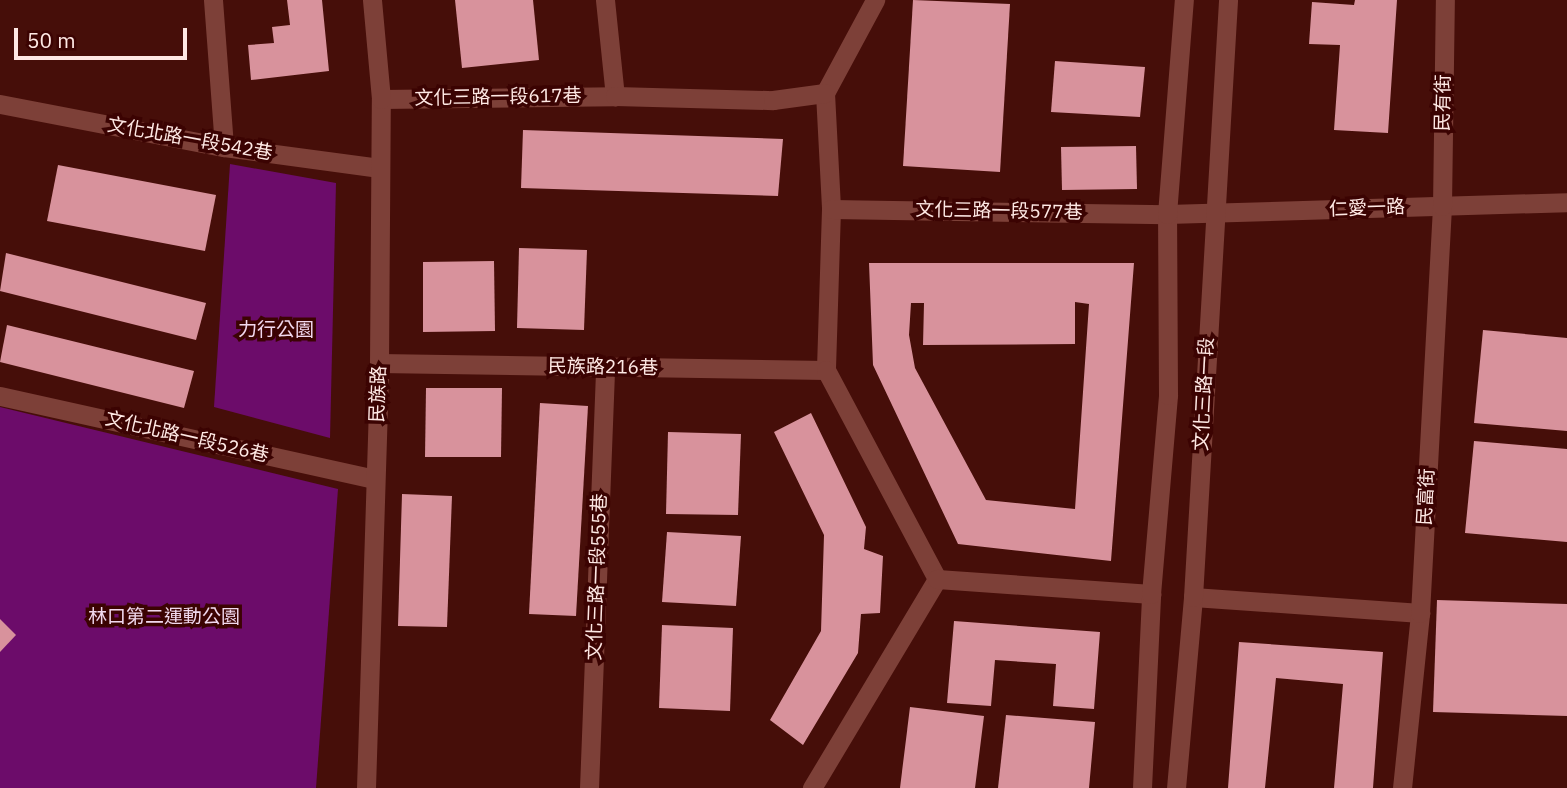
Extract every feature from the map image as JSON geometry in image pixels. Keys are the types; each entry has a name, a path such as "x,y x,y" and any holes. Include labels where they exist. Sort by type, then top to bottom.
{"street":[{"path":"213,0 224,147"},
{"name":"民族路","path":"366,788 379,363 381,99 372,0"},
{"path":"605,0 615,96"},
{"path":"875,0 825,93 831,209 826,370 937,579"},
{"name":"文化三路一段","path":"1142,788 1151,594 1168,395 1167,214 1184,0"},
{"name":"文化三路一段","path":"1176,788 1193,597 1228,0"},
{"name":"民有街","path":"1442,206 1444,0"},
{"name":"文化三路一段617巷","path":"381,99 615,96 773,100 825,93"},
{"name":"文化北路一段542巷","path":"0,104 224,147 380,169"},
{"name":"仁愛一路","path":"1167,214 1567,202"},
{"name":"民富街","path":"1402,788 1420,613 1442,206"},
{"name":"文化三路一段577巷","path":"831,209 1167,214"},
{"name":"民族路216巷","path":"379,363 826,370"},
{"name":"文化三路一段555巷","path":"589,788 605,367"},
{"name":"文化北路一段526巷","path":"0,396 374,479"},
{"path":"937,579 1151,594"},
{"path":"812,788 937,579"},
{"path":"1193,597 1420,613"}],"green space":[{"name":"力行公園","path":"230,164 336,183 330,438 214,407"},
{"name":"林口第二運動公園","path":"0,407 338,489 316,788 0,788"}],"building":[{"path":"287,0 322,0 329,71 251,80 248,45 274,43 272,27 290,25"},
{"path":"455,0 533,0 539,60 462,68"},
{"path":"913,0 1010,4 1000,172 903,166"},
{"path":"1355,0 1397,0 1388,133 1334,130 1340,45 1309,44 1312,2 1354,5"},
{"path":"1055,61 1145,67 1140,117 1051,112"},
{"path":"523,130 783,139 778,196 521,188"},
{"path":"1136,146 1137,189 1062,190 1061,147"},
{"path":"58,165 216,195 205,251 47,221"},
{"path":"519,248 587,250 584,330 517,328"},
{"path":"6,253 206,303 196,340 0,291"},
{"path":"494,261 495,331 423,332 423,262"},
{"path":"869,263 1134,263 1111,561 958,544 873,365","holes":["1075,302 1089,304 1075,509 986,500 915,368 909,335 911,303 924,303 923,345 1075,344"]},
{"path":"7,325 194,371 184,408 0,362"},
{"path":"1483,330 1567,338 1567,431 1474,423"},
{"path":"426,388 502,388 501,457 425,457"},
{"path":"540,403 588,406 576,616 529,614"},
{"path":"811,413 866,527 864,549 883,556 880,613 861,614 858,653 803,745 770,720 821,631 824,535 774,432"},
{"path":"668,432 741,434 738,515 666,514"},
{"path":"1474,441 1567,449 1567,542 1465,533"},
{"path":"402,494 452,496 447,627 398,626"},
{"path":"667,532 741,536 736,606 662,602"},
{"path":"1437,600 1567,604 1567,716 1433,712"},
{"path":"0,619 16,635 0,652"},
{"path":"954,621 1100,632 1094,709 1053,706 1056,664 995,660 991,706 947,703"},
{"path":"662,625 733,628 730,711 659,708"},
{"path":"1239,642 1383,652 1373,788 1334,788 1343,684 1276,678 1265,788 1228,788"},
{"path":"910,707 984,716 975,788 900,788"},
{"path":"1006,715 1095,722 1089,788 998,788"}]}
